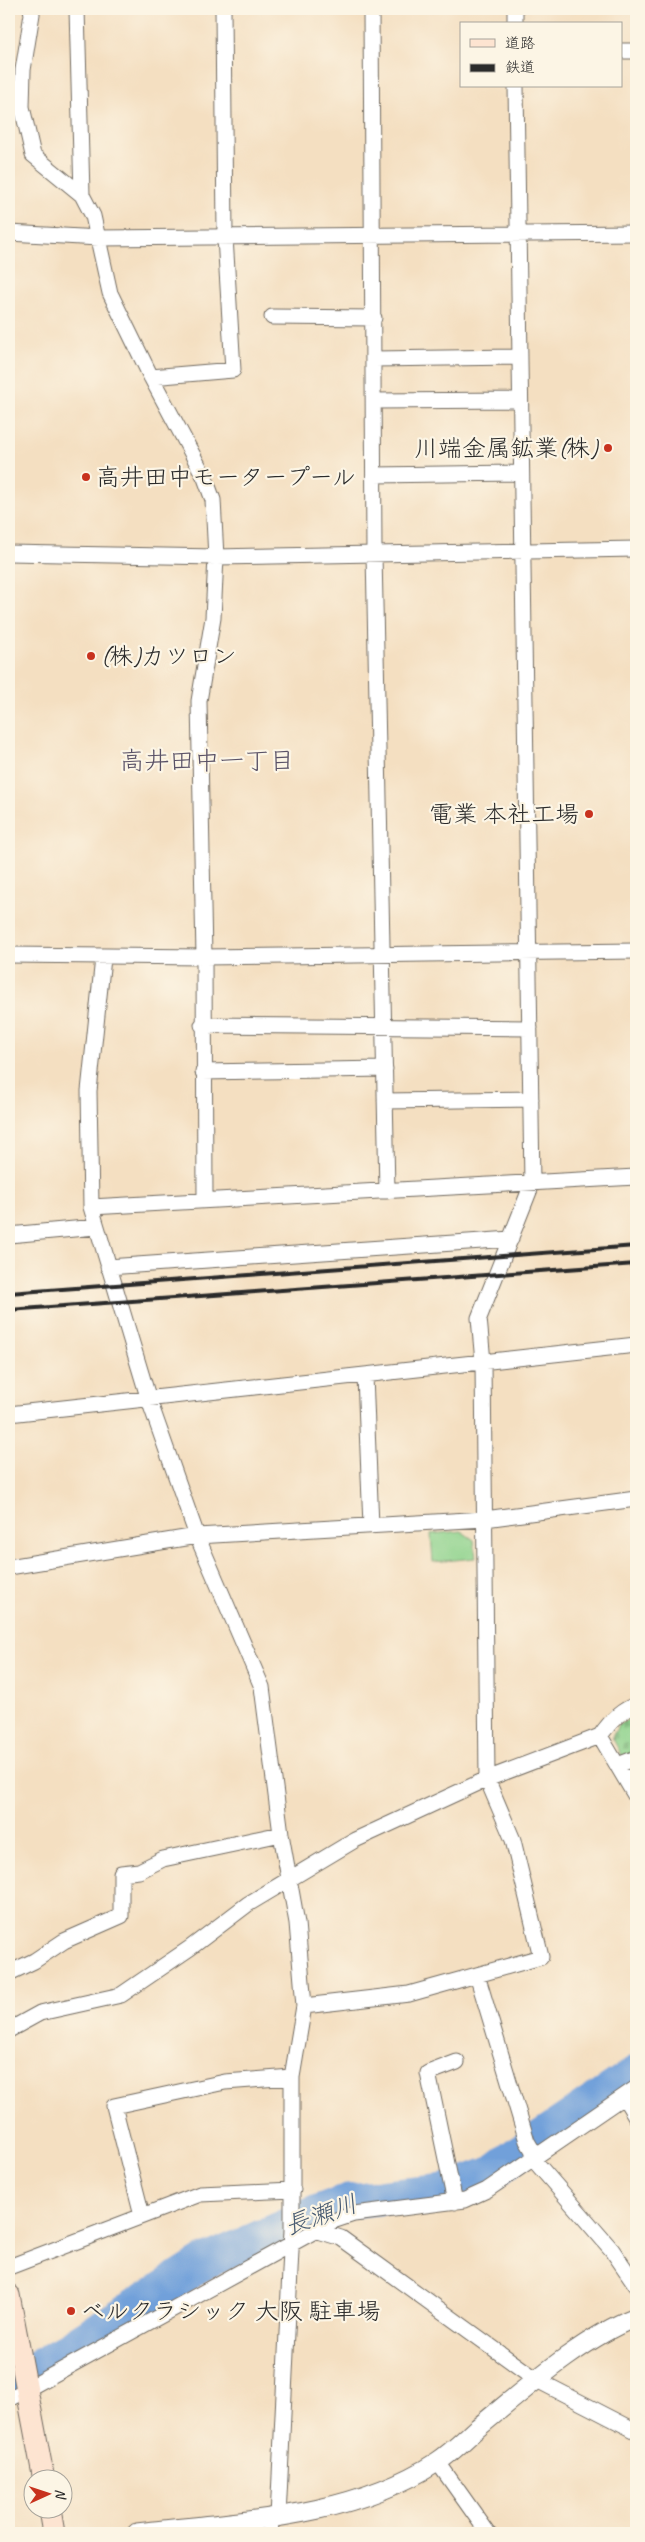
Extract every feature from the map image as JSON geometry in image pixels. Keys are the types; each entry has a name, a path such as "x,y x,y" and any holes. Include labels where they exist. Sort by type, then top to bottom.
{"main road":[{"path":"9,2299 42,2470"},
{"path":"52,2520 54,2533"}],"street":[{"path":"31,9 32,14 23,70 22,106 33,154 82,195 94,216 110,293 151,377 205,478 213,500 216,557 213,618 199,701 204,957 202,1025 205,1200"},
{"path":"77,9 82,195"},
{"path":"151,377 233,370 225,237 223,9"},
{"path":"371,9 374,235 374,554 387,1191"},
{"path":"515,9 515,22"},
{"path":"622,51 636,51"},
{"path":"304,2006 409,1994 541,1957 513,1840 487,1779 483,1362 479,1318 532,1184 521,551 516,88"},
{"path":"9,233 98,238 636,233"},
{"path":"272,317 374,318"},
{"path":"374,359 519,357"},
{"path":"374,401 519,400"},
{"path":"374,475 520,473"},
{"path":"9,553 216,557 636,549"},
{"path":"9,956 104,958 636,951"},
{"path":"104,958 90,1091 91,1207 149,1400 197,1536 262,1687 281,1834 298,1923 304,2006 292,2077 292,2229 273,2523"},
{"path":"202,1025 384,1025 530,1028"},
{"path":"203,1072 385,1069"},
{"path":"385,1101 531,1099"},
{"path":"91,1207 636,1177"},
{"path":"9,1234 96,1227"},
{"path":"108,1267 511,1239"},
{"path":"9,1414 636,1345"},
{"path":"365,1376 371,1526"},
{"path":"9,1567 197,1536 485,1519 636,1499"},
{"path":"9,2030 40,2013 121,1995 190,1948 248,1904 356,1840 487,1779 600,1736 610,1721 629,1707 636,1705"},
{"path":"600,1736 636,1797"},
{"path":"618,1765 636,1758"},
{"path":"9,1973 34,1961 64,1940 120,1916 120,1872 138,1871 162,1860 281,1834"},
{"path":"477,1975 531,2150 612,2250 636,2285"},
{"path":"453,2193 428,2073 457,2062"},
{"path":"142,2215 114,2106 225,2082 292,2077"},
{"path":"314,2230 354,2214 453,2193 487,2190 531,2150 630,2092 636,2117"},
{"path":"9,2267 200,2194 293,2190"},
{"path":"9,2400 292,2229 314,2230 341,2238 537,2380 636,2431"},
{"path":"137,2533 273,2523 380,2492 437,2461 537,2380 596,2338 636,2317"},
{"path":"437,2461 488,2533"}],"green space":[{"path":"461,1531 474,1540 476,1558 433,1562 431,1534"},
{"path":"636,1715 636,1783 612,1737 618,1726"}],"waterway":[{"name":"長瀬川","path":"9,2380 45,2363 205,2262 318,2212 348,2201 445,2191 491,2174 521,2151 636,2073"}],"railway":[{"path":"9,1293 636,1246"},
{"path":"9,1310 636,1264"}],"place":[{"name":"川端金属鉱業(株)","path":"608,448"},
{"name":"高井田中モータープール","path":"86,477"},
{"name":"(株)カツロン","path":"91,656"},
{"name":"電業 本社工場","path":"589,814"},
{"name":"ベルクラシック 大阪 駐車場","path":"71,2311"}],"district":[{"name":"高井田中一丁目","path":"207,761"}]}
